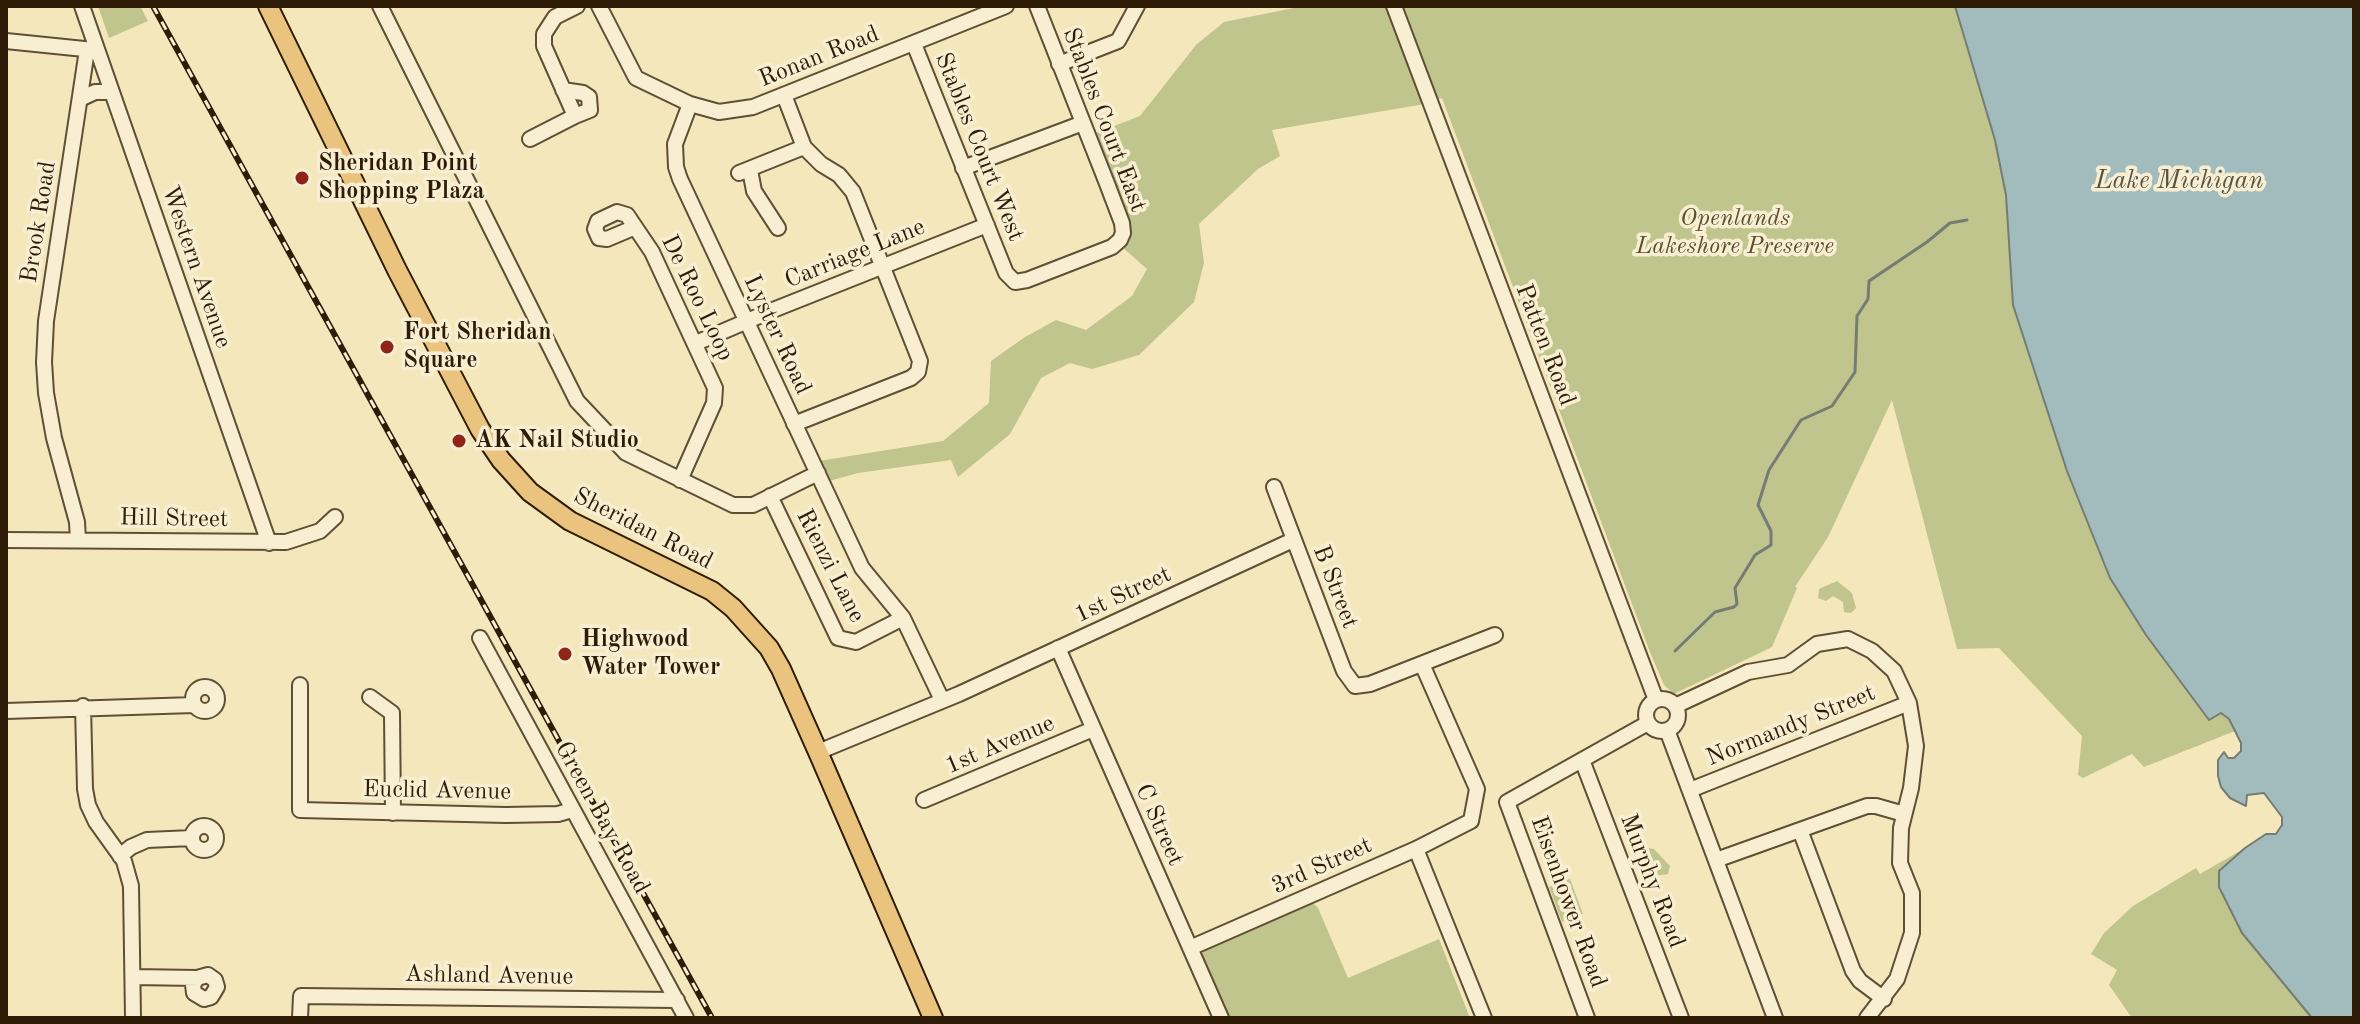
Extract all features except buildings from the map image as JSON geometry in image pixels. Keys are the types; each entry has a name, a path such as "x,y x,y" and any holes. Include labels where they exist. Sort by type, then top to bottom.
{"main road":[{"name":"Sheridan Road","path":"268,6 403,282 480,429 501,460 530,492 570,521 700,584 733,608 769,648 818,752 933,1018"}],"street":[{"name":"Western Avenue","path":"82,6 92,50 112,92 269,543"},
{"path":"380,6 577,401 626,453 733,505 753,505 818,473"},
{"path":"575,116 544,46 544,34 555,17 577,6"},
{"path":"599,6 636,78 690,104"},
{"name":"Ronan Road","path":"690,104 719,112 734,111 784,95 1006,6"},
{"name":"Stables Court East","path":"1003,266 1015,282 1027,280 1112,247 1123,233 1122,223 1037,6"},
{"path":"1059,64 1118,41 1137,6"},
{"name":"Patten Road","path":"1394,6 1656,700"},
{"path":"6,41 92,50"},
{"name":"Stables Court West","path":"914,44 1003,266"},
{"name":"Brook Road","path":"78,540 77,522 49,408 44,362 46,321 80,99 92,50"},
{"path":"530,139 590,110 589,97 563,90"},
{"path":"80,99 95,92 112,92"},
{"path":"784,95 804,147 847,183 920,367 911,378 794,424"},
{"name":"Lyster Road","path":"690,104 675,144 676,167 862,568 903,618 942,700"},
{"path":"963,168 1083,123"},
{"path":"778,228 744,172 804,147"},
{"name":"Carriage Lane","path":"696,343 987,225"},
{"name":"De Roo Loop","path":"633,228 652,252 713,379 714,403 680,480"},
{"name":"B Street","path":"1274,487 1349,681 1355,686 1370,684 1422,664"},
{"name":"Rienzi Lane","path":"770,496 838,638 849,643 856,642 903,618"},
{"name":"Hill Street","path":"6,540 286,542 320,531 335,517"},
{"name":"1st Street","path":"818,752 971,689 1293,540"},
{"path":"1422,664 1495,635"},
{"name":"Green Bay Road","path":"480,638 686,1018"},
{"path":"1675,706 1748,672 1788,665 1817,644 1848,639 1872,651 1894,671 1909,703 1916,746 1911,788 1901,828 1900,863 1912,893 1912,933 1897,979 1867,1018"},
{"name":"C Street","path":"1058,648 1221,1018"},
{"name":"3rd Street","path":"1190,948 1416,849 1471,821 1477,789 1422,664"},
{"name":"Euclid Avenue","path":"300,685 300,810 558,814 572,810"},
{"path":"370,697 392,713 393,813"},
{"path":"1656,700 1667,700 1675,706 1677,722 1667,730 1655,730 1648,723 1647,708 1656,700"},
{"name":"Normandy Street","path":"1690,790 1909,703"},
{"path":"6,711 83,706 194,705"},
{"path":"83,706 84,774 88,805 120,856 131,886 133,1018"},
{"path":"1582,760 1648,723"},
{"name":"1st Avenue","path":"924,800 1093,729"},
{"path":"1667,730 1775,1018"},
{"name":"Eisenhower Road","path":"1582,760 1507,802 1587,1018"},
{"name":"Murphy Road","path":"1582,760 1681,1018"},
{"path":"1716,860 1867,806 1904,814"},
{"path":"1800,830 1853,971 1860,981 1884,999"},
{"path":"120,856 147,840 192,838"},
{"path":"1416,849 1484,1018"},
{"path":"133,977 197,978"},
{"name":"Ashland Avenue","path":"300,1018 301,996 677,1000"}],"green space":[{"path":"98,6 140,6 148,21 109,38"},
{"name":"Openlands Lakeshore Preserve","path":"1304,6 1955,6 1995,140 2006,195 2013,305 2067,471 2110,578 2146,635 2209,720 2221,713 2229,719 2235,731 2144,767 2132,754 2083,778 2078,775 2082,736 1999,648 1957,649 1892,400 1828,537 1795,587 1772,647 1674,694 1664,685 1650,652 1442,98 1419,105 1272,130 1280,156 1258,169 1199,224 1204,263 1194,302 1139,355 1092,369 1070,363 1041,378 1010,434 958,477 951,460 858,473 829,481 819,461 943,441 989,403 991,361 1056,320 1086,330 1132,296 1147,269 1121,246 1091,135 1140,116 1196,45 1224,22"},
{"path":"1837,581 1852,593 1856,608 1851,613 1844,612 1843,602 1833,596 1826,601 1818,598 1819,589"},
{"path":"1649,848 1654,849 1670,866 1668,874 1654,876 1642,860 1641,854"},
{"path":"2245,848 2219,871 2242,933 2312,1018 2132,1018 2109,985 2117,970 2091,954 2104,933 2133,906 2196,868 2200,874"},
{"path":"1570,879 1583,914 1562,922 1549,887"},
{"path":"1308,903 1318,908 1348,978 1439,939 1470,1018 1227,1018 1201,957 1203,952"}],"water":[{"name":"Lake Michigan","path":"1955,6 2354,6 2354,1018 2312,1018 2242,933 2219,887 2219,871 2266,834 2276,834 2282,825 2282,817 2264,793 2247,795 2246,806 2230,798 2221,787 2218,760 2224,752 2228,758 2234,758 2241,751 2241,743 2229,719 2221,713 2209,720 2146,635 2110,578 2067,471 2013,305 2006,195 1995,140"}],"waterway":[{"path":"1675,651 1715,612 1737,604 1735,588 1755,555 1771,545 1771,531 1758,505 1769,470 1801,420 1832,406 1855,372 1857,316 1868,299 1869,281 1950,223 1967,220"}],"railway":[{"path":"153,6 712,1018"}],"place":[{"name":"Sheridan Point Shopping Plaza","path":"302,178"},
{"name":"Fort Sheridan Square","path":"387,347"},
{"name":"AK Nail Studio","path":"459,441"},
{"name":"Highwood Water Tower","path":"565,654"}]}
